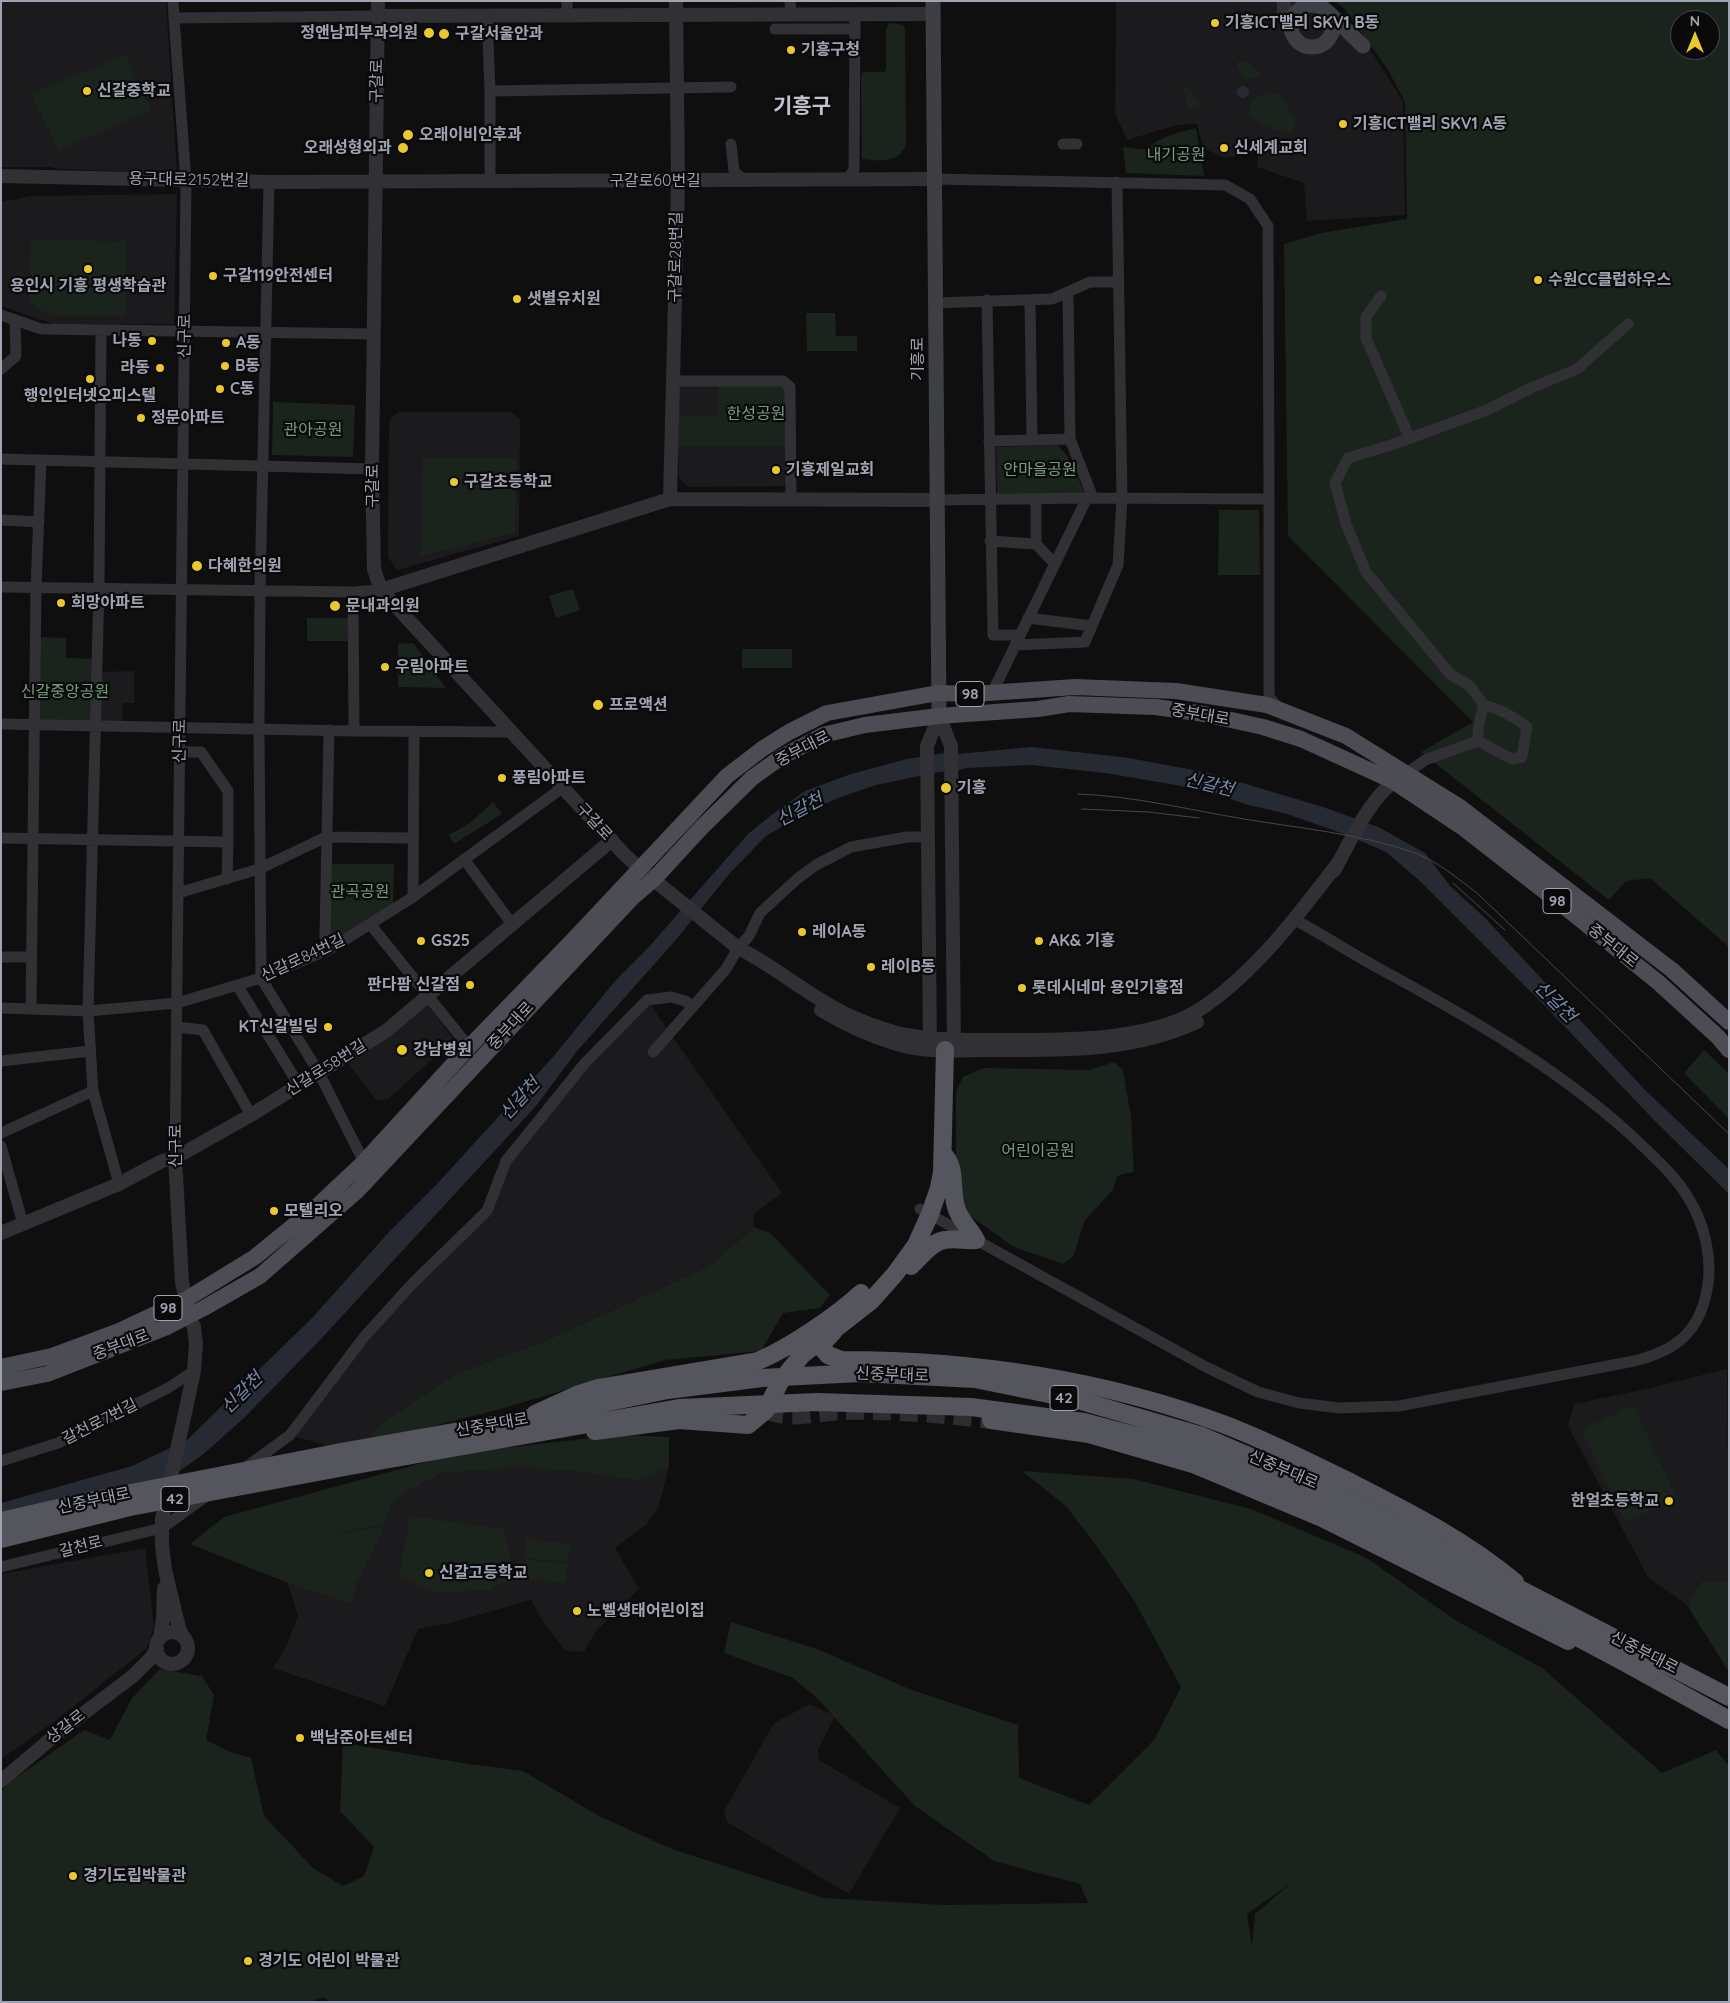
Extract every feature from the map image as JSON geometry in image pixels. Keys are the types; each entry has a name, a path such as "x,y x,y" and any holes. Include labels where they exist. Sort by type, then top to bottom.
{"highway":[{"path":"522,1428 566,1436 667,1420 748,1425 766,1410 758,1402 766,1381 805,1337 828,1327 880,1276 939,1188 943,1153 942,1046"},
{"path":"522,1428 579,1394 598,1388 740,1365 771,1356 828,1327 871,1300 895,1274 916,1245 925,1211 934,1154 942,1046"},
{"path":"943,1153 950,1163 953,1172 957,1210 976,1240"},
{"path":"895,1274 911,1266 929,1248 940,1241 947,1239 976,1240"},
{"path":"828,1327 823,1349 828,1355 841,1360 975,1366 1023,1373 1131,1395 1223,1424 1294,1455 1414,1514 1465,1544 1526,1592"},
{"name":"신중부대로","path":"1,1539 130,1507 522,1428 668,1390 762,1378 860,1373 975,1380 1078,1400 1202,1436 1326,1489 1729,1697"},
{"name":"신중부대로","path":"1,1521 80,1503 331,1454 679,1408 817,1402 971,1406 1084,1422 1189,1450 1341,1512 1624,1662 1729,1720"},
{"path":"991,1420 1089,1434 1174,1458 1322,1518 1397,1557 1580,1646 1624,1662"}],"main road":[{"path":"1321,7 1363,46"},
{"name":"기흥로","path":"933,8 939,716"},
{"name":"중부대로","path":"1,1367 52,1356 119,1331 185,1300 255,1257 314,1209 364,1162 469,1047 573,940 727,776 762,749 789,732 828,713 938,693 992,693 1075,687 1176,691 1267,706 1346,736 1660,983 1718,1037 1729,1050"},
{"name":"중부대로","path":"1,1383 47,1374 167,1327 260,1276 357,1191 632,898 654,879 701,828 752,778 780,758 823,735 865,724 1078,704 1156,707 1204,714 1301,739 1400,777 1460,807 1664,964 1728,1021"}],"street":[{"name":"신구로","path":"165,1570 162,1523 192,1378 196,1344 194,1327 185,1300 178,1223 175,1158 186,181 173,1"},
{"name":"구갈로","path":"378,1 372,469 374,569 381,590 510,732 639,868 738,948 748,962 841,1022 897,1044 1081,1050 1131,1044 1179,1030 1206,1017 1246,984 1297,921 1310,913 1374,801 1400,777"},
{"path":"174,18 487,16 567,8 791,8 856,14 933,8"},
{"name":"구갈로28번길","path":"670,499 678,181 676,8"},
{"path":"840,181 851,175 854,169 856,14"},
{"path":"487,16 490,91 490,182"},
{"path":"775,28 855,29"},
{"path":"490,91 731,87"},
{"path":"731,144 734,171 745,181"},
{"path":"1063,144 1077,144"},
{"name":"용구대로2152번길","path":"1,176 186,181 376,182"},
{"path":"934,179 1224,185 1250,199 1268,226 1269,698 1282,712"},
{"name":"구갈로60번길","path":"376,182 934,179"},
{"path":"269,182 260,591 259,869 261,978 319,1073 364,1162"},
{"path":"987,300 992,634 1018,640 1085,642 1118,566 1122,499 1117,182"},
{"path":"936,303 1052,299 1090,282 1119,282"},
{"path":"992,693 1055,564 1090,498 1070,439 1068,292"},
{"path":"1381,296 1366,317 1366,338 1410,438"},
{"path":"1030,300 1032,440"},
{"path":"1,315 41,329 374,334"},
{"path":"1,369 16,356 15,321"},
{"path":"1478,740 1512,759 1522,757 1527,727 1513,716 1497,708 1484,705 1470,686 1450,674 1366,572 1346,524 1335,483 1348,458 1487,410 1531,388 1577,369 1628,324"},
{"path":"101,330 99,588 88,1011 93,1091 119,1184"},
{"path":"673,381 783,381 790,387 791,500"},
{"path":"990,441 1070,439"},
{"path":"1,459 183,466 372,469"},
{"path":"31,1009 36,588 41,461"},
{"path":"1,587 353,592 381,590 670,499 1269,499"},
{"path":"1036,499 1036,544"},
{"path":"1,520 39,522"},
{"path":"990,540 1036,544 1055,564"},
{"path":"353,592 354,731"},
{"path":"1028,618 1092,626"},
{"path":"1247,702 1269,698"},
{"path":"1478,740 1477,733 1484,705"},
{"path":"939,716 951,746 952,804 942,1046"},
{"path":"939,716 927,746 927,805 942,1046"},
{"path":"1,724 510,732"},
{"path":"329,730 325,936 330,949"},
{"path":"413,897 414,731"},
{"path":"1400,777 1426,760 1478,740"},
{"path":"180,752 201,752 228,791 227,879"},
{"name":"신갈로84번길","path":"1,1008 88,1011 177,1003 261,978 330,949 413,897 562,788"},
{"path":"178,893 259,869 326,837 413,838"},
{"path":"653,1052 726,969 738,948 749,936 760,913 797,879 816,865 851,846 907,837 928,837"},
{"path":"1,838 228,842"},
{"name":"신갈로58번길","path":"1,1233 119,1184 162,1161 175,1158 250,1115 386,1031 612,840"},
{"path":"464,859 512,924"},
{"path":"925,1211 1228,1378 1258,1392 1321,1406 1361,1408 1417,1403 1634,1361 1653,1356 1680,1342 1700,1315 1709,1283 1709,1269 1705,1238 1698,1218 1689,1199 1669,1173 1611,1117 1567,1082 1524,1052 1448,1006 1297,921"},
{"path":"370,924 469,1047"},
{"path":"1,957 31,957"},
{"path":"237,985 299,1085"},
{"path":"162,1523 290,1435 364,1337 413,1283 487,1211 506,1161 585,1063 647,1000 672,997 685,1001 693,1007"},
{"path":"177,1027 203,1030 250,1115"},
{"path":"1,1061 90,1051"},
{"path":"1,1133 93,1091"},
{"path":"1,1146 23,1224"},
{"name":"갈천로7번길","path":"1,1461 58,1444 168,1388 192,1378"},
{"name":"갈천로","path":"1,1567 162,1523"},
{"path":"165,1570 179,1628 188,1645 185,1656 178,1662 167,1662 159,1656 158,1644 163,1619 165,1570"},
{"path":"158,1644 171,1632 183,1636"},
{"name":"상갈로","path":"3,1778 59,1732 133,1676 151,1658 158,1644"},
{"name":"상갈로","path":"133,1676 167,1662"}],"shaded area":[{"name":"신갈중학교","path":"1,1 166,1 177,173 59,169 50,167 1,167"},
{"path":"1116,1 1328,1 1369,48 1403,101 1405,215 1307,221 1304,183 1257,167 1259,152 1225,158 1203,148 1197,124 1176,125 1127,140 1115,113"},
{"name":"용인시 기흥 평생학습관","path":"177,194 174,324 53,324 1,306 2,202 30,196"},
{"path":"679,383 718,383 718,416 679,416"},
{"name":"구갈초등학교","path":"398,412 511,412 520,419 519,536 397,570 388,557 389,428 390,419"},
{"path":"678,447 788,447 788,483 785,486 688,487 679,477"},
{"path":"134,671 134,703 123,703 122,722 102,721 100,717 101,672"},
{"path":"647,1000 782,1193 754,1214 753,1227 719,1259 705,1268 545,1341 455,1374 376,1427 369,1442 335,1448 290,1435 364,1337 487,1211 506,1161"},
{"name":"강남병원","path":"426,1002 454,1040 388,1099 377,1101 345,1060"},
{"name":"한얼초등학교","path":"1727,1369 1729,1581 1702,1581 1687,1605 1648,1577 1568,1426 1574,1404"},
{"name":"신갈고등학교","path":"619,1435 669,1437 669,1467 658,1508 647,1524 615,1548 639,1589 596,1631 585,1650 581,1652 566,1651 543,1622 531,1600 451,1623 418,1629 385,1706 273,1668 285,1649 298,1616 272,1535 470,1452"},
{"path":"145,1548 154,1627 147,1648 55,1721 1,1759 1,1574"},
{"path":"810,1704 835,1716 818,1750 819,1760 900,1808 849,1894 727,1822 724,1811 774,1723"}],"green space":[{"path":"1335,1 1729,1 1729,947 1650,878 1626,881 1609,900 1421,752 1473,722 1288,536 1284,244 1321,233 1407,219 1405,102 1388,70 1345,9"},
{"path":"890,23 904,25 905,30 906,145 898,155 887,160 862,159 861,75 863,72 884,72 886,69 886,29"},
{"path":"125,54 151,110 59,151 31,94"},
{"path":"1237,61 1250,65 1261,75 1246,80 1237,66"},
{"path":"1182,83 1193,93 1201,107 1195,109 1187,106"},
{"path":"1267,92 1281,96 1294,118 1296,127 1286,133 1259,124 1247,113 1251,102"},
{"name":"내기공원","path":"1196,128 1204,176 1126,173 1123,147 1147,150 1163,138"},
{"path":"31,240 126,241 126,316 50,316 30,302"},
{"path":"806,313 835,313 836,336 857,336 857,351 807,351"},
{"name":"한성공원","path":"718,383 780,383 787,391 788,447 678,447 679,416 718,415"},
{"name":"관아공원","path":"273,402 355,405 353,457 272,455"},
{"name":"안마을공원","path":"1058,445 1068,457 1085,493 997,494 996,447"},
{"path":"423,457 517,458 515,533 421,556"},
{"path":"1219,510 1259,510 1260,575 1218,575"},
{"path":"573,589 580,610 556,618 549,596"},
{"path":"307,618 350,618 351,641 307,641"},
{"name":"신갈중앙공원","path":"36,637 66,638 66,658 97,659 95,726 34,724"},
{"path":"413,643 446,688 398,687 398,644"},
{"path":"742,649 792,649 792,668 742,668"},
{"path":"493,802 502,814 454,844 449,835 471,822"},
{"name":"관곡공원","path":"330,864 394,864 393,905 334,940 330,934"},
{"path":"1704,1050 1729,1074 1729,1119 1684,1073"},
{"name":"어린이공원","path":"1114,1062 1123,1070 1131,1117 1134,1172 1117,1177 1113,1190 1085,1220 1073,1257 1063,1264 1014,1247 966,1213 956,1196 956,1092 963,1077 984,1068 1089,1070"},
{"path":"753,1227 770,1233 830,1295 820,1308 783,1313 761,1351 665,1360 497,1410 369,1442 376,1427 455,1374 545,1341 705,1268 719,1259"},
{"path":"1633,1405 1677,1498 1625,1522 1581,1430"},
{"path":"619,1435 669,1437 669,1467 639,1480 575,1471 521,1467 441,1473 395,1498 382,1525 322,1535 384,1527 358,1582 341,1576 357,1583 351,1603 296,1586 190,1544 224,1517 437,1459 470,1452"},
{"path":"1022,1471 1133,1479 1251,1509 1367,1558 1455,1620 1542,1668 1662,1773 1716,1750 1729,1766 1729,2002 330,2002 324,1997 310,2002 1,2002 1,1792 10,1782 84,1730 110,1740 132,1698 160,1669 202,1676 214,1695 206,1740 228,1751 251,1758 264,1816 313,1868 343,1886 364,1876 374,1847 340,1811 343,1743 523,1771 599,1816 672,1849 824,1898 944,1905 1088,1903 1080,1884 994,1861 915,1806 816,1697 793,1678 724,1653 731,1622 817,1649 912,1690 1018,1725 1019,1778 1089,1805 1154,1740 1181,1687 1135,1602 1096,1545 1066,1506","holes":["1291,1883 1255,1914 1252,1947 1247,1914"]},
{"path":"410,1516 505,1529 504,1535 510,1552 509,1580 489,1590 437,1593 399,1576"},
{"path":"526,1539 570,1544 568,1562 524,1558"},
{"path":"525,1560 568,1564 566,1583 523,1578"},
{"path":"1702,1581 1729,1581 1729,1672 1687,1605"}],"water":[{"path":"1241,86 1245,86 1249,92 1245,98 1241,98 1237,94 1237,90"},
{"name":"신갈천","path":"1032,747 1129,758 1209,773 1323,807 1378,827 1425,853 1450,886 1485,918 1646,1091 1729,1169 1729,1194 1419,880 1386,852 1347,835 1287,814 1245,804 1213,793 1176,785 1105,773 1031,765 967,768 938,772 876,785 838,798 807,812 766,836 730,873 674,942 577,1051 536,1106 320,1340 244,1418 201,1456 178,1472 147,1484 1,1521 1,1503 132,1466 187,1440 312,1318 390,1231 437,1184 552,1058 616,980 648,948 748,834 770,816 805,791 851,774 907,759 945,753 958,754"}],"tunnel":[{"path":"766,1410 784,1415 842,1411 879,1411 991,1420"}],"tram line":[{"path":"1078,794 1141,800 1351,836 1421,855 1446,870 1477,893 1729,1134"},
{"path":"1082,809 1148,812 1199,818"},
{"path":"1453,883 1505,930"}],"place":[{"name":"기흥ICT밸리 SKV1 B동","path":"1215,23"},
{"name":"정앤남피부과의원","path":"429,33"},
{"name":"구갈서울안과","path":"444,34"},
{"name":"기흥구청","path":"791,50"},
{"name":"신갈중학교","path":"87,91"},
{"name":"기흥ICT밸리 SKV1 A동","path":"1343,124"},
{"name":"오래이비인후과","path":"408,135"},
{"name":"오래성형외과","path":"403,148"},
{"name":"신세계교회","path":"1224,148"},
{"name":"용인시 기흥 평생학습관","path":"88,269"},
{"name":"구갈119안전센터","path":"213,276"},
{"name":"수원CC클럽하우스","path":"1538,280"},
{"name":"샛별유치원","path":"517,299"},
{"name":"나동","path":"152,341"},
{"name":"A동","path":"226,343"},
{"name":"B동","path":"225,366"},
{"name":"라동","path":"160,368"},
{"name":"행인인터넷오피스텔","path":"90,379"},
{"name":"C동","path":"220,389"},
{"name":"정문아파트","path":"141,418"},
{"name":"기흥제일교회","path":"776,470"},
{"name":"구갈초등학교","path":"454,482"},
{"name":"다혜한의원","path":"197,566"},
{"name":"희망아파트","path":"61,603"},
{"name":"문내과의원","path":"335,606"},
{"name":"우림아파트","path":"385,667"},
{"name":"프로액션","path":"598,705"},
{"name":"풍림아파트","path":"502,778"},
{"name":"기흥","path":"946,788"},
{"name":"레이A동","path":"802,932"},
{"name":"GS25","path":"421,941"},
{"name":"AK& 기흥","path":"1039,941"},
{"name":"레이B동","path":"871,967"},
{"name":"판다팜 신갈점","path":"470,985"},
{"name":"롯데시네마 용인기흥점","path":"1022,988"},
{"name":"KT신갈빌딩","path":"328,1027"},
{"name":"강남병원","path":"402,1050"},
{"name":"모텔리오","path":"274,1211"},
{"name":"한얼초등학교","path":"1669,1501"},
{"name":"신갈고등학교","path":"429,1573"},
{"name":"노벨생태어린이집","path":"577,1611"},
{"name":"백남준아트센터","path":"300,1738"},
{"name":"경기도립박물관","path":"73,1876"},
{"name":"경기도 어린이 박물관","path":"248,1961"}],"district":[{"name":"기흥구","path":"802,107"}]}
